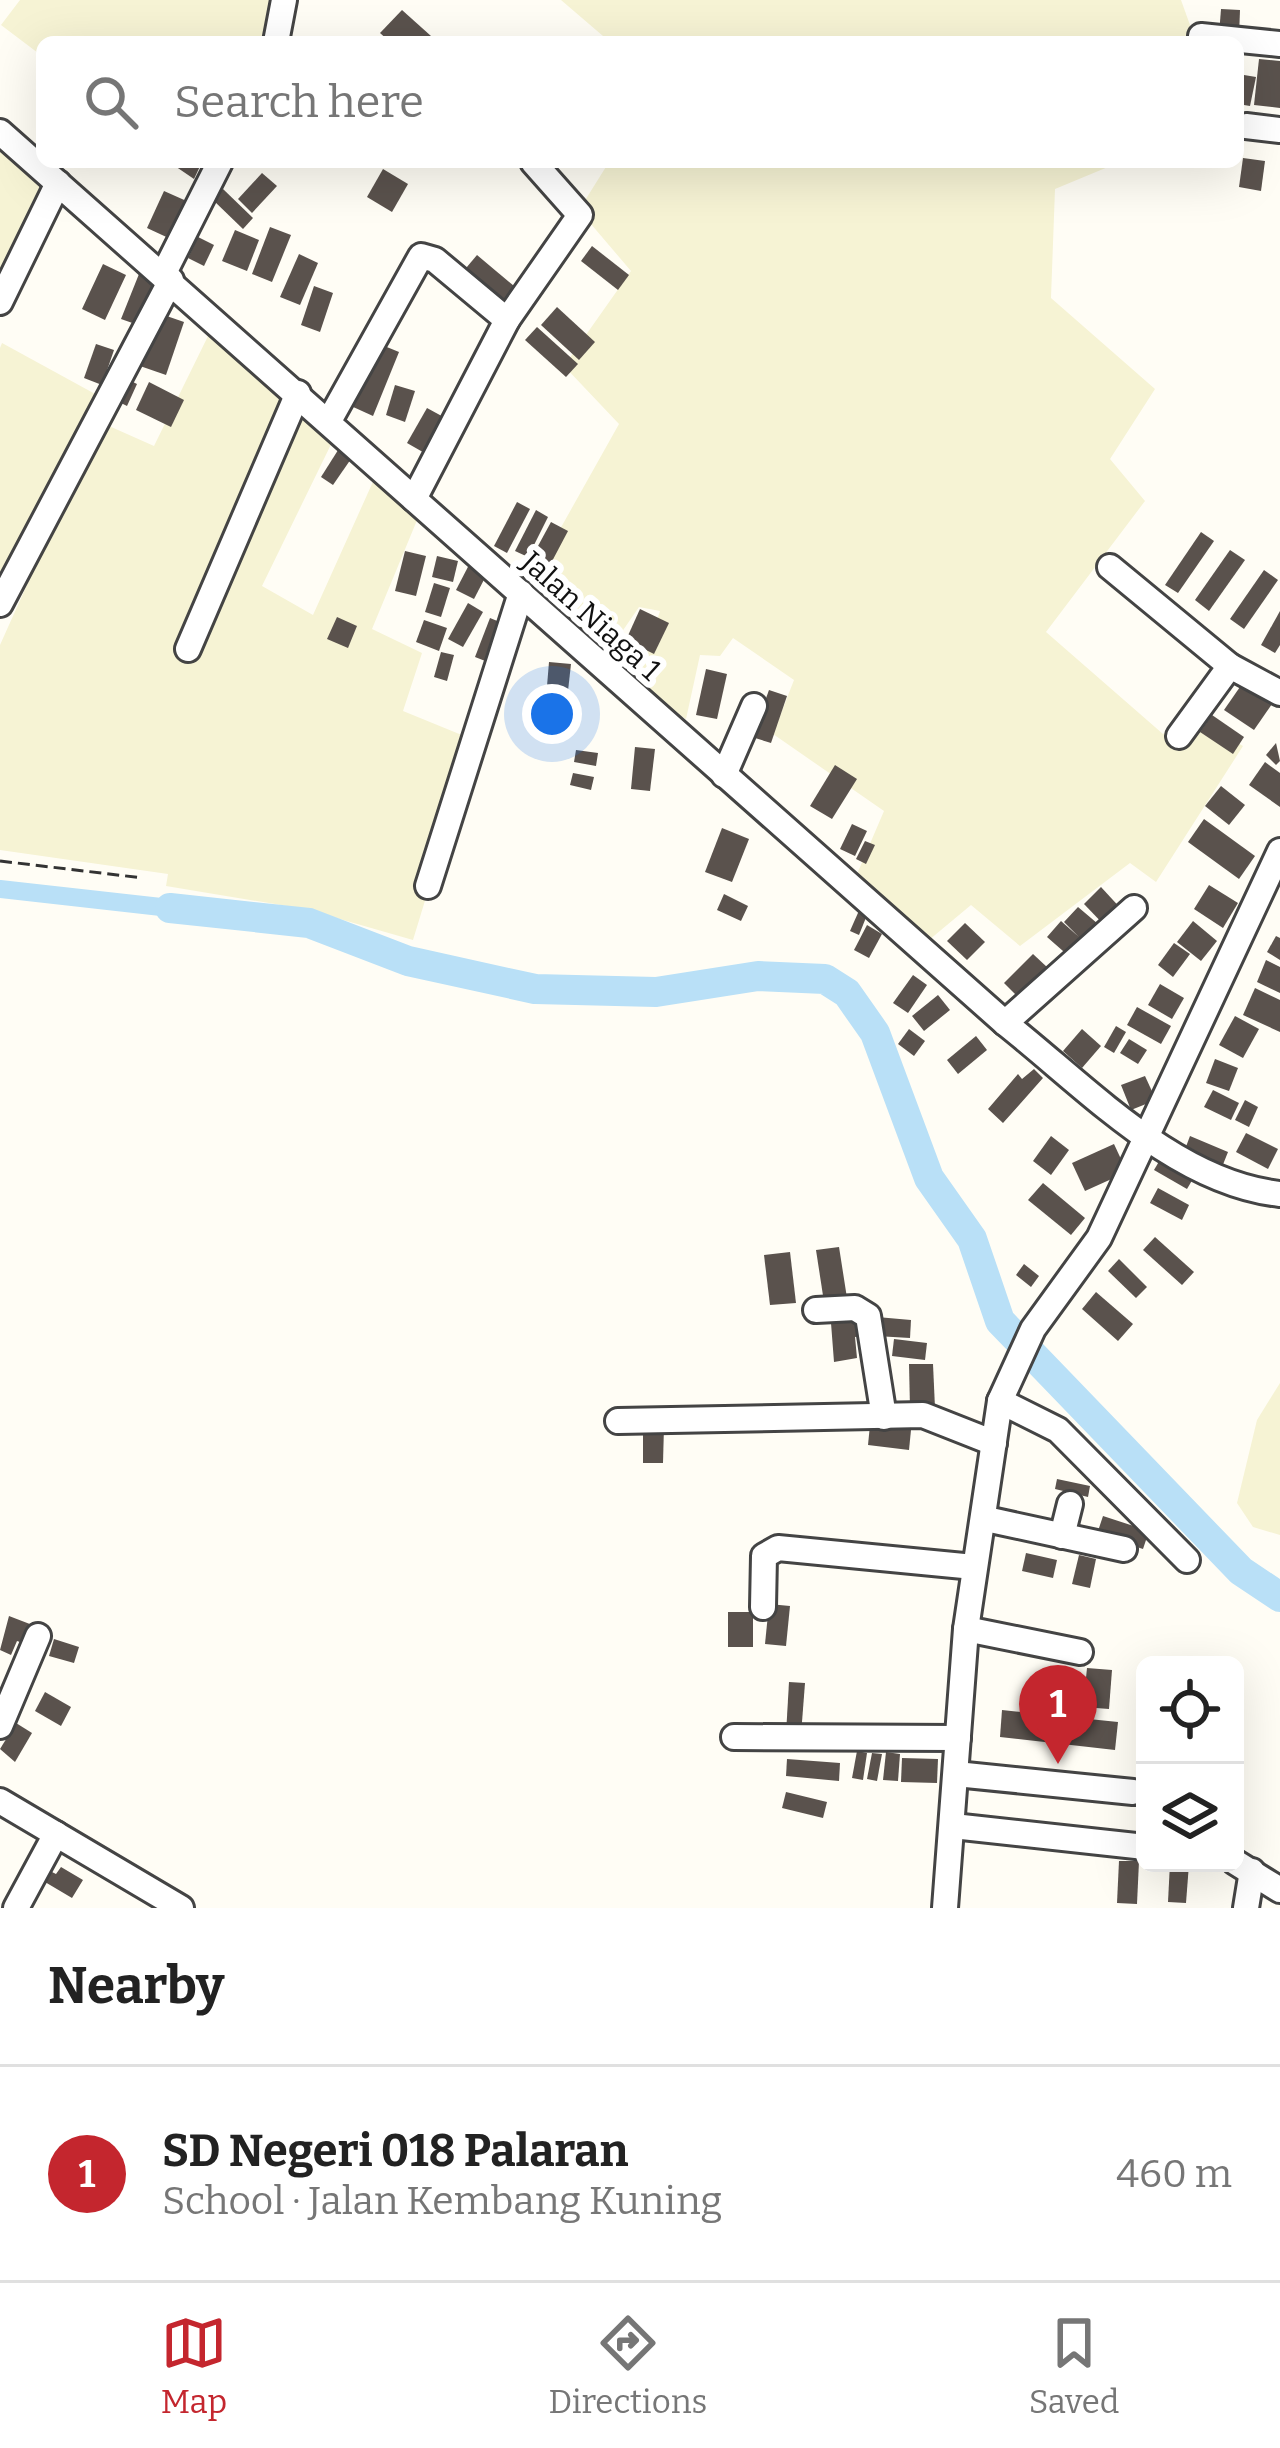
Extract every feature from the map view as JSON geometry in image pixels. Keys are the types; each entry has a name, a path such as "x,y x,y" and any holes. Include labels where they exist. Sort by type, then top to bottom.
{"street":[{"path":"277,36 284,0"},
{"path":"1244,40 1280,44"},
{"path":"1246,126 1280,130"},
{"name":"Jalan Niaga 1","path":"0,132 36,164"},
{"name":"Jalan Niaga 1","path":"41,168 1005,1023 1149,1137 1221,1180 1280,1194"},
{"path":"0,604 167,277 217,168"},
{"path":"414,499 507,320 580,215 538,168"},
{"path":"0,302 58,183"},
{"path":"329,421 421,256 435,260 507,320"},
{"path":"188,649 298,393"},
{"path":"1109,567 1230,666 1280,693"},
{"path":"428,886 521,593"},
{"path":"1179,736 1230,666"},
{"path":"724,775 754,706"},
{"path":"945,1908 966,1629 1004,1391 1033,1330 1083,1265 1149,1137 1278,859"},
{"path":"1005,1023 1134,908"},
{"path":"816,1310 855,1308 868,1316 884,1417"},
{"path":"1004,1391 1058,1430 1187,1560"},
{"path":"618,1420 934,1416 994,1443"},
{"path":"1062,1536 1070,1504"},
{"path":"986,1519 1124,1549"},
{"path":"763,1607 764,1556 778,1548 974,1567"},
{"path":"966,1629 1080,1652"},
{"path":"0,1726 38,1636"},
{"path":"734,1737 958,1738"},
{"path":"956,1774 1133,1792"},
{"path":"0,1801 181,1908"},
{"path":"953,1826 1136,1846"},
{"path":"16,1908 56,1834"},
{"path":"1244,1867 1280,1890"},
{"path":"1243,1872 1246,1908"}],"path":[{"path":"0,861 143,878"}],"shaded area":[{"path":"20,0 279,0 277,36 36,36 36,51 1,25"},
{"path":"561,0 1181,0 1194,36 603,36"},
{"path":"0,139 51,182 0,287"},
{"path":"605,168 1106,168 1055,189 1051,298 1155,389 1110,459 1145,501 1046,632 1163,734 1186,714 1243,746 1156,882 1130,863 1020,946 971,905 923,945 854,881 884,811 773,734 794,680 733,638 720,656 700,655 686,719 635,688 660,611 639,607 604,658 527,588 619,424 564,366 631,271 579,210"},
{"path":"211,330 339,428 262,586 313,615 376,475 420,513 372,629 422,653 403,711 474,740 413,940 305,909 166,886 168,874 0,850 0,645 100,422 154,446"},
{"path":"2,343 97,395 0,606 0,348"},
{"path":"1280,1383 1280,1535 1253,1527 1237,1503 1257,1420"}],"building":[{"path":"1221,9 1240,10 1239,36 1219,35"},
{"path":"402,10 431,36 383,36 380,33"},
{"path":"1259,59 1280,61 1280,108 1254,105"},
{"path":"1244,75 1256,77 1250,106 1244,105"},
{"path":"1244,158 1265,161 1261,191 1239,187"},
{"path":"178,168 199,168 194,179"},
{"path":"383,169 408,184 392,212 367,197"},
{"path":"262,173 277,186 252,213 238,199"},
{"path":"223,189 253,218 243,229 213,200"},
{"path":"164,191 191,203 175,241 147,228"},
{"path":"270,227 291,235 272,282 252,274"},
{"path":"235,230 259,240 247,271 222,261"},
{"path":"198,237 214,245 204,266 188,258"},
{"path":"592,246 629,275 618,290 581,261"},
{"path":"299,254 318,263 300,305 280,297"},
{"path":"477,255 520,291 504,310 461,274"},
{"path":"103,264 126,275 105,320 82,309"},
{"path":"139,274 159,281 141,326 121,319"},
{"path":"314,286 333,293 320,332 301,325"},
{"path":"557,307 595,342 579,360 541,325"},
{"path":"158,313 184,322 166,375 140,366"},
{"path":"537,327 578,364 566,377 525,340"},
{"path":"377,343 399,352 373,416 351,406"},
{"path":"96,344 114,350 102,385 84,378"},
{"path":"123,377 137,384 127,406 113,399"},
{"path":"149,382 184,400 171,427 136,410"},
{"path":"395,385 415,391 405,422 386,415"},
{"path":"427,408 449,420 428,455 407,443"},
{"path":"340,447 353,456 333,485 321,477"},
{"path":"517,502 530,509 507,553 494,546"},
{"path":"536,510 548,517 528,557 515,551"},
{"path":"551,522 568,531 549,567 532,557"},
{"path":"1201,532 1214,541 1178,593 1165,585"},
{"path":"1230,550 1245,560 1209,611 1195,600"},
{"path":"405,551 426,556 416,596 395,591"},
{"path":"437,556 458,561 453,582 432,577"},
{"path":"471,561 489,570 474,599 456,590"},
{"path":"1264,570 1278,580 1244,629 1230,619"},
{"path":"434,583 450,588 441,617 425,612"},
{"path":"468,603 483,612 463,647 448,639"},
{"path":"640,609 669,623 654,654 626,640"},
{"path":"1280,611 1280,645 1275,653 1261,645"},
{"path":"337,617 357,626 348,648 327,639"},
{"path":"490,618 507,625 493,664 475,657"},
{"path":"424,620 447,628 439,651 416,642"},
{"path":"441,652 454,655 447,681 434,677"},
{"path":"549,662 571,664 567,700 546,698"},
{"path":"706,669 727,674 717,719 696,715"},
{"path":"1242,684 1272,704 1254,730 1224,710"},
{"path":"769,690 787,696 771,743 752,737"},
{"path":"1212,715 1244,737 1233,754 1200,732"},
{"path":"1276,743 1280,761 1276,765 1266,755"},
{"path":"635,747 655,749 650,791 631,789"},
{"path":"576,750 598,753 596,766 574,762"},
{"path":"1265,762 1280,773 1280,807 1249,785"},
{"path":"835,765 857,779 832,819 810,806"},
{"path":"573,773 594,777 591,790 570,785"},
{"path":"1221,786 1245,805 1229,825 1205,806"},
{"path":"1204,819 1255,856 1239,879 1188,842"},
{"path":"852,824 867,831 855,856 840,849"},
{"path":"722,828 749,839 732,882 705,872"},
{"path":"865,841 875,845 866,864 856,859"},
{"path":"1209,885 1238,903 1223,928 1194,909"},
{"path":"1101,887 1124,912 1107,928 1084,904"},
{"path":"724,894 748,906 741,921 717,910"},
{"path":"861,906 869,910 859,935 850,931"},
{"path":"1078,907 1104,929 1071,958 1047,937 1061,921 1079,937 1064,922"},
{"path":"1193,921 1217,941 1201,961 1177,942"},
{"path":"965,923 985,942 967,960 947,941"},
{"path":"867,925 882,934 869,958 854,950"},
{"path":"1276,936 1280,938 1280,960 1267,952"},
{"path":"1174,943 1190,954 1173,977 1158,965"},
{"path":"1033,954 1048,968 1019,998 1004,983"},
{"path":"1266,960 1280,967 1280,993 1257,982"},
{"path":"913,975 927,985 908,1013 893,1003"},
{"path":"1160,984 1184,998 1172,1019 1148,1005"},
{"path":"1255,988 1280,1000 1280,1032 1243,1015"},
{"path":"938,995 950,1010 924,1031 912,1016"},
{"path":"1137,1007 1171,1026 1161,1044 1127,1025"},
{"path":"1235,1016 1259,1029 1243,1058 1219,1045"},
{"path":"1116,1026 1126,1032 1114,1053 1104,1047"},
{"path":"909,1029 925,1041 914,1056 898,1044"},
{"path":"1082,1029 1101,1046 1082,1068 1063,1051"},
{"path":"976,1036 987,1050 958,1074 947,1060"},
{"path":"1129,1039 1147,1050 1138,1064 1120,1053"},
{"path":"1215,1059 1238,1068 1229,1091 1206,1083"},
{"path":"1034,1069 1043,1078 1003,1123 988,1109 1018,1074 1022,1079"},
{"path":"1145,1076 1156,1100 1131,1110 1121,1085"},
{"path":"1213,1090 1239,1103 1231,1120 1204,1107"},
{"path":"1245,1100 1258,1107 1249,1127 1235,1120"},
{"path":"1246,1133 1278,1149 1268,1169 1236,1152"},
{"path":"1051,1136 1069,1150 1051,1175 1033,1161"},
{"path":"1190,1136 1228,1152 1222,1167 1184,1152"},
{"path":"1114,1144 1127,1172 1085,1191 1072,1163"},
{"path":"1164,1153 1197,1172 1187,1189 1154,1170"},
{"path":"1043,1183 1085,1218 1071,1235 1028,1200"},
{"path":"1158,1188 1189,1205 1182,1220 1150,1203"},
{"path":"1155,1237 1194,1272 1182,1285 1143,1250"},
{"path":"839,1247 847,1298 824,1302 816,1250"},
{"path":"790,1252 796,1303 770,1305 764,1255"},
{"path":"1119,1259 1147,1287 1136,1298 1108,1271"},
{"path":"1024,1264 1039,1276 1031,1287 1016,1275"},
{"path":"1096,1292 1133,1324 1118,1341 1082,1309"},
{"path":"877,1317 911,1320 910,1338 876,1336"},
{"path":"862,1321 864,1336 855,1337 857,1358 834,1362 831,1323"},
{"path":"894,1339 927,1343 925,1360 892,1356"},
{"path":"909,1364 933,1364 935,1408 910,1408"},
{"path":"870,1425 911,1430 909,1450 868,1445"},
{"path":"643,1426 664,1426 663,1463 643,1463"},
{"path":"1057,1479 1090,1486 1088,1497 1055,1489"},
{"path":"1103,1516 1149,1531 1143,1549 1097,1534"},
{"path":"1026,1553 1057,1560 1053,1578 1022,1571"},
{"path":"1079,1555 1096,1559 1090,1588 1072,1584"},
{"path":"769,1604 790,1606 786,1646 765,1644"},
{"path":"728,1612 753,1612 753,1647 728,1647"},
{"path":"9,1616 35,1626 29,1645 17,1641 11,1655 0,1650"},
{"path":"54,1639 79,1647 74,1663 49,1656"},
{"path":"1087,1668 1112,1670 1109,1709 1083,1707"},
{"path":"789,1682 805,1683 801,1735 786,1734"},
{"path":"45,1692 71,1707 61,1726 35,1711"},
{"path":"1002,1710 1118,1722 1115,1750 1000,1737"},
{"path":"16,1723 32,1733 15,1762 0,1749"},
{"path":"857,1751 867,1753 863,1780 852,1778"},
{"path":"886,1752 900,1754 898,1781 883,1780"},
{"path":"872,1753 882,1754 877,1781 867,1779"},
{"path":"902,1758 938,1759 937,1783 901,1782"},
{"path":"787,1759 840,1763 839,1781 786,1776"},
{"path":"786,1792 827,1802 823,1818 782,1808"},
{"path":"1119,1861 1136,1861 1137,1904 1117,1903"},
{"path":"61,1867 83,1880 72,1898 45,1882 50,1871 56,1874"},
{"path":"1170,1872 1188,1872 1186,1903 1168,1902"}],"waterway":[{"path":"0,889 170,908"},
{"path":"170,908 309,923 408,961 535,989 656,992 758,976 825,979 847,993 875,1033 929,1178 972,1239 1000,1321 1241,1571 1280,1597"}],"place":[{"name":"SD Negeri 018 Palaran","path":"1058,1764"}]}
